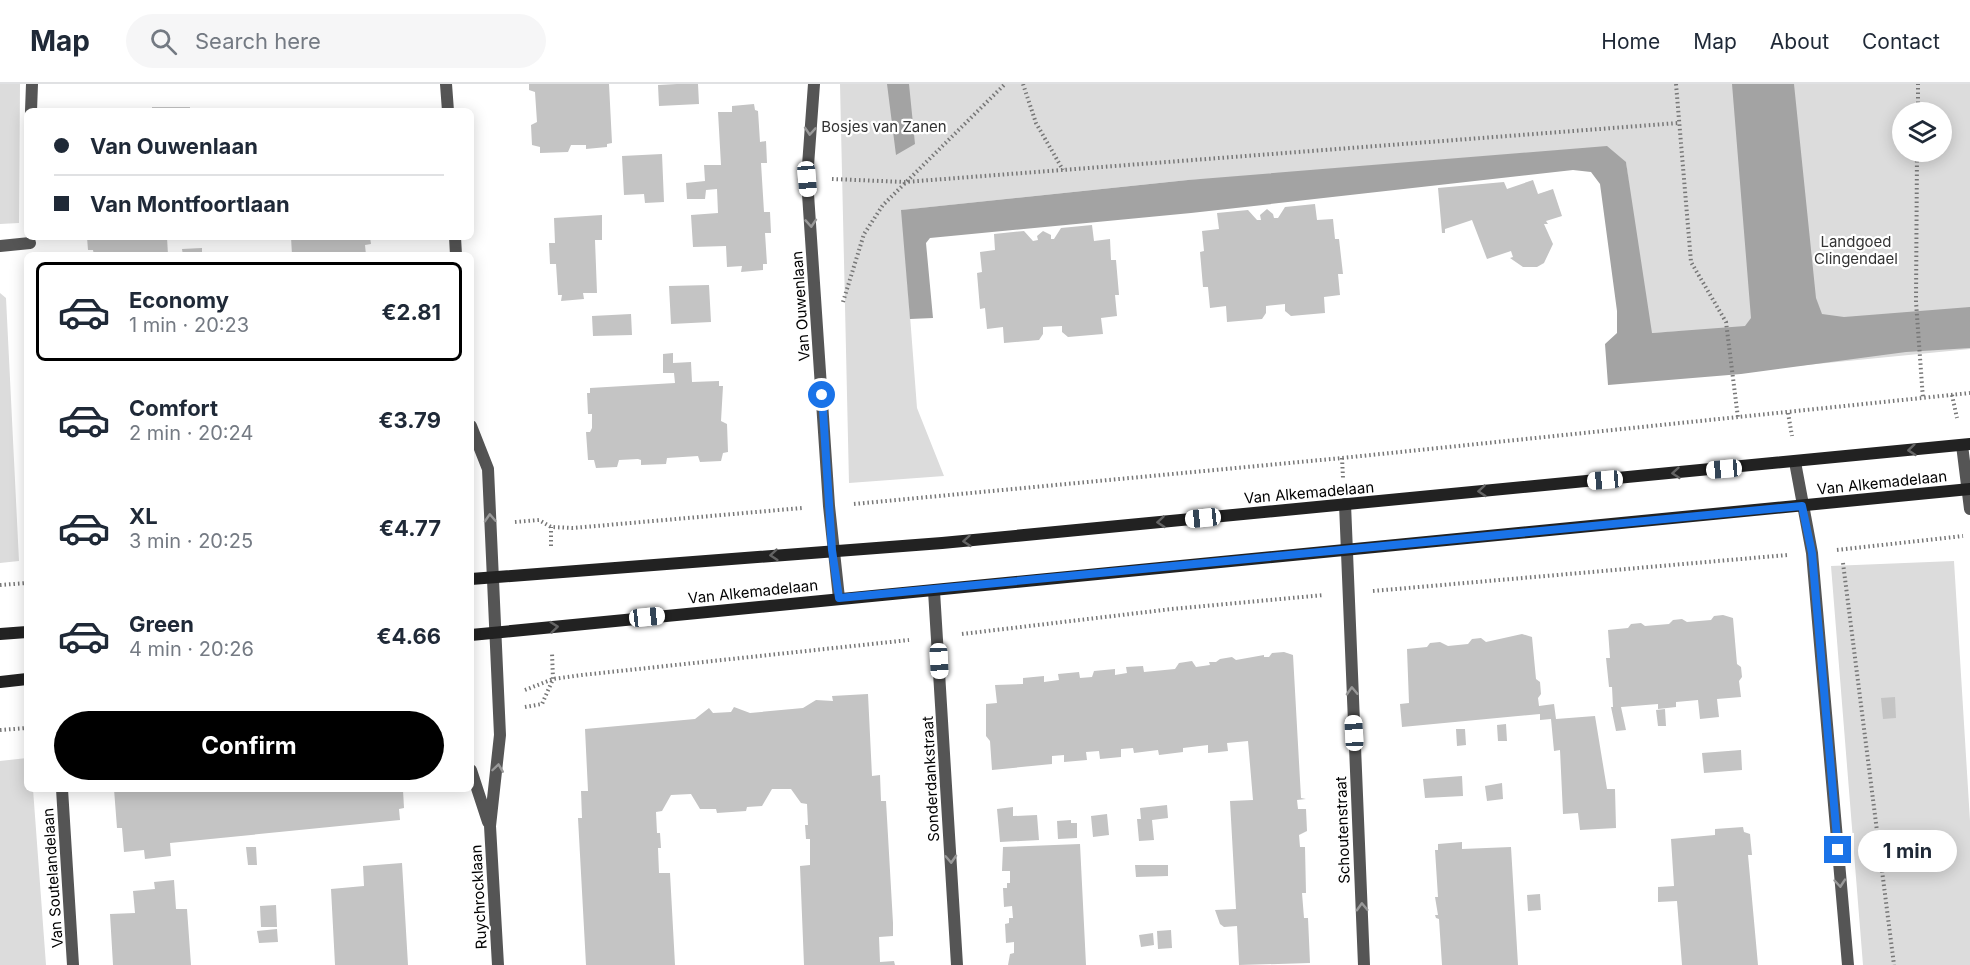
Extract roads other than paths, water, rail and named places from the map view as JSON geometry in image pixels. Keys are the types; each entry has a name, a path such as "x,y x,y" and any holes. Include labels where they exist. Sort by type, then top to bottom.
{"main road":[{"name":"Van Alkemadelaan","path":"474,579 942,543 1966,445"},
{"name":"Van Alkemadelaan","path":"474,635 1969,489"},
{"path":"0,634 24,632"},
{"path":"0,682 24,678"}],"street":[{"path":"31,108 32,84"},
{"path":"446,84 448,108"},
{"name":"Van Ouwenlaan","path":"814,84 807,179 832,550 839,598"},
{"path":"0,246 30,245"},
{"name":"Ruychrocklaan","path":"474,434 488,469 496,634 500,744 490,826 498,965"},
{"path":"1966,445 1970,509"},
{"path":"1795,462 1812,553 1848,965"},
{"name":"Schoutenstraat","path":"1344,504 1364,965"},
{"name":"Sonderdankstraat","path":"934,591 957,965"},
{"name":"Ruychrocklaan","path":"474,779 490,826"},
{"name":"Van Soutelandelaan","path":"62,792 73,965"}],"park label":[{"name":"Bosjes van Zanen","path":"884,127"},
{"name":"Landgoed Clingendael","path":"1856,250"}]}
